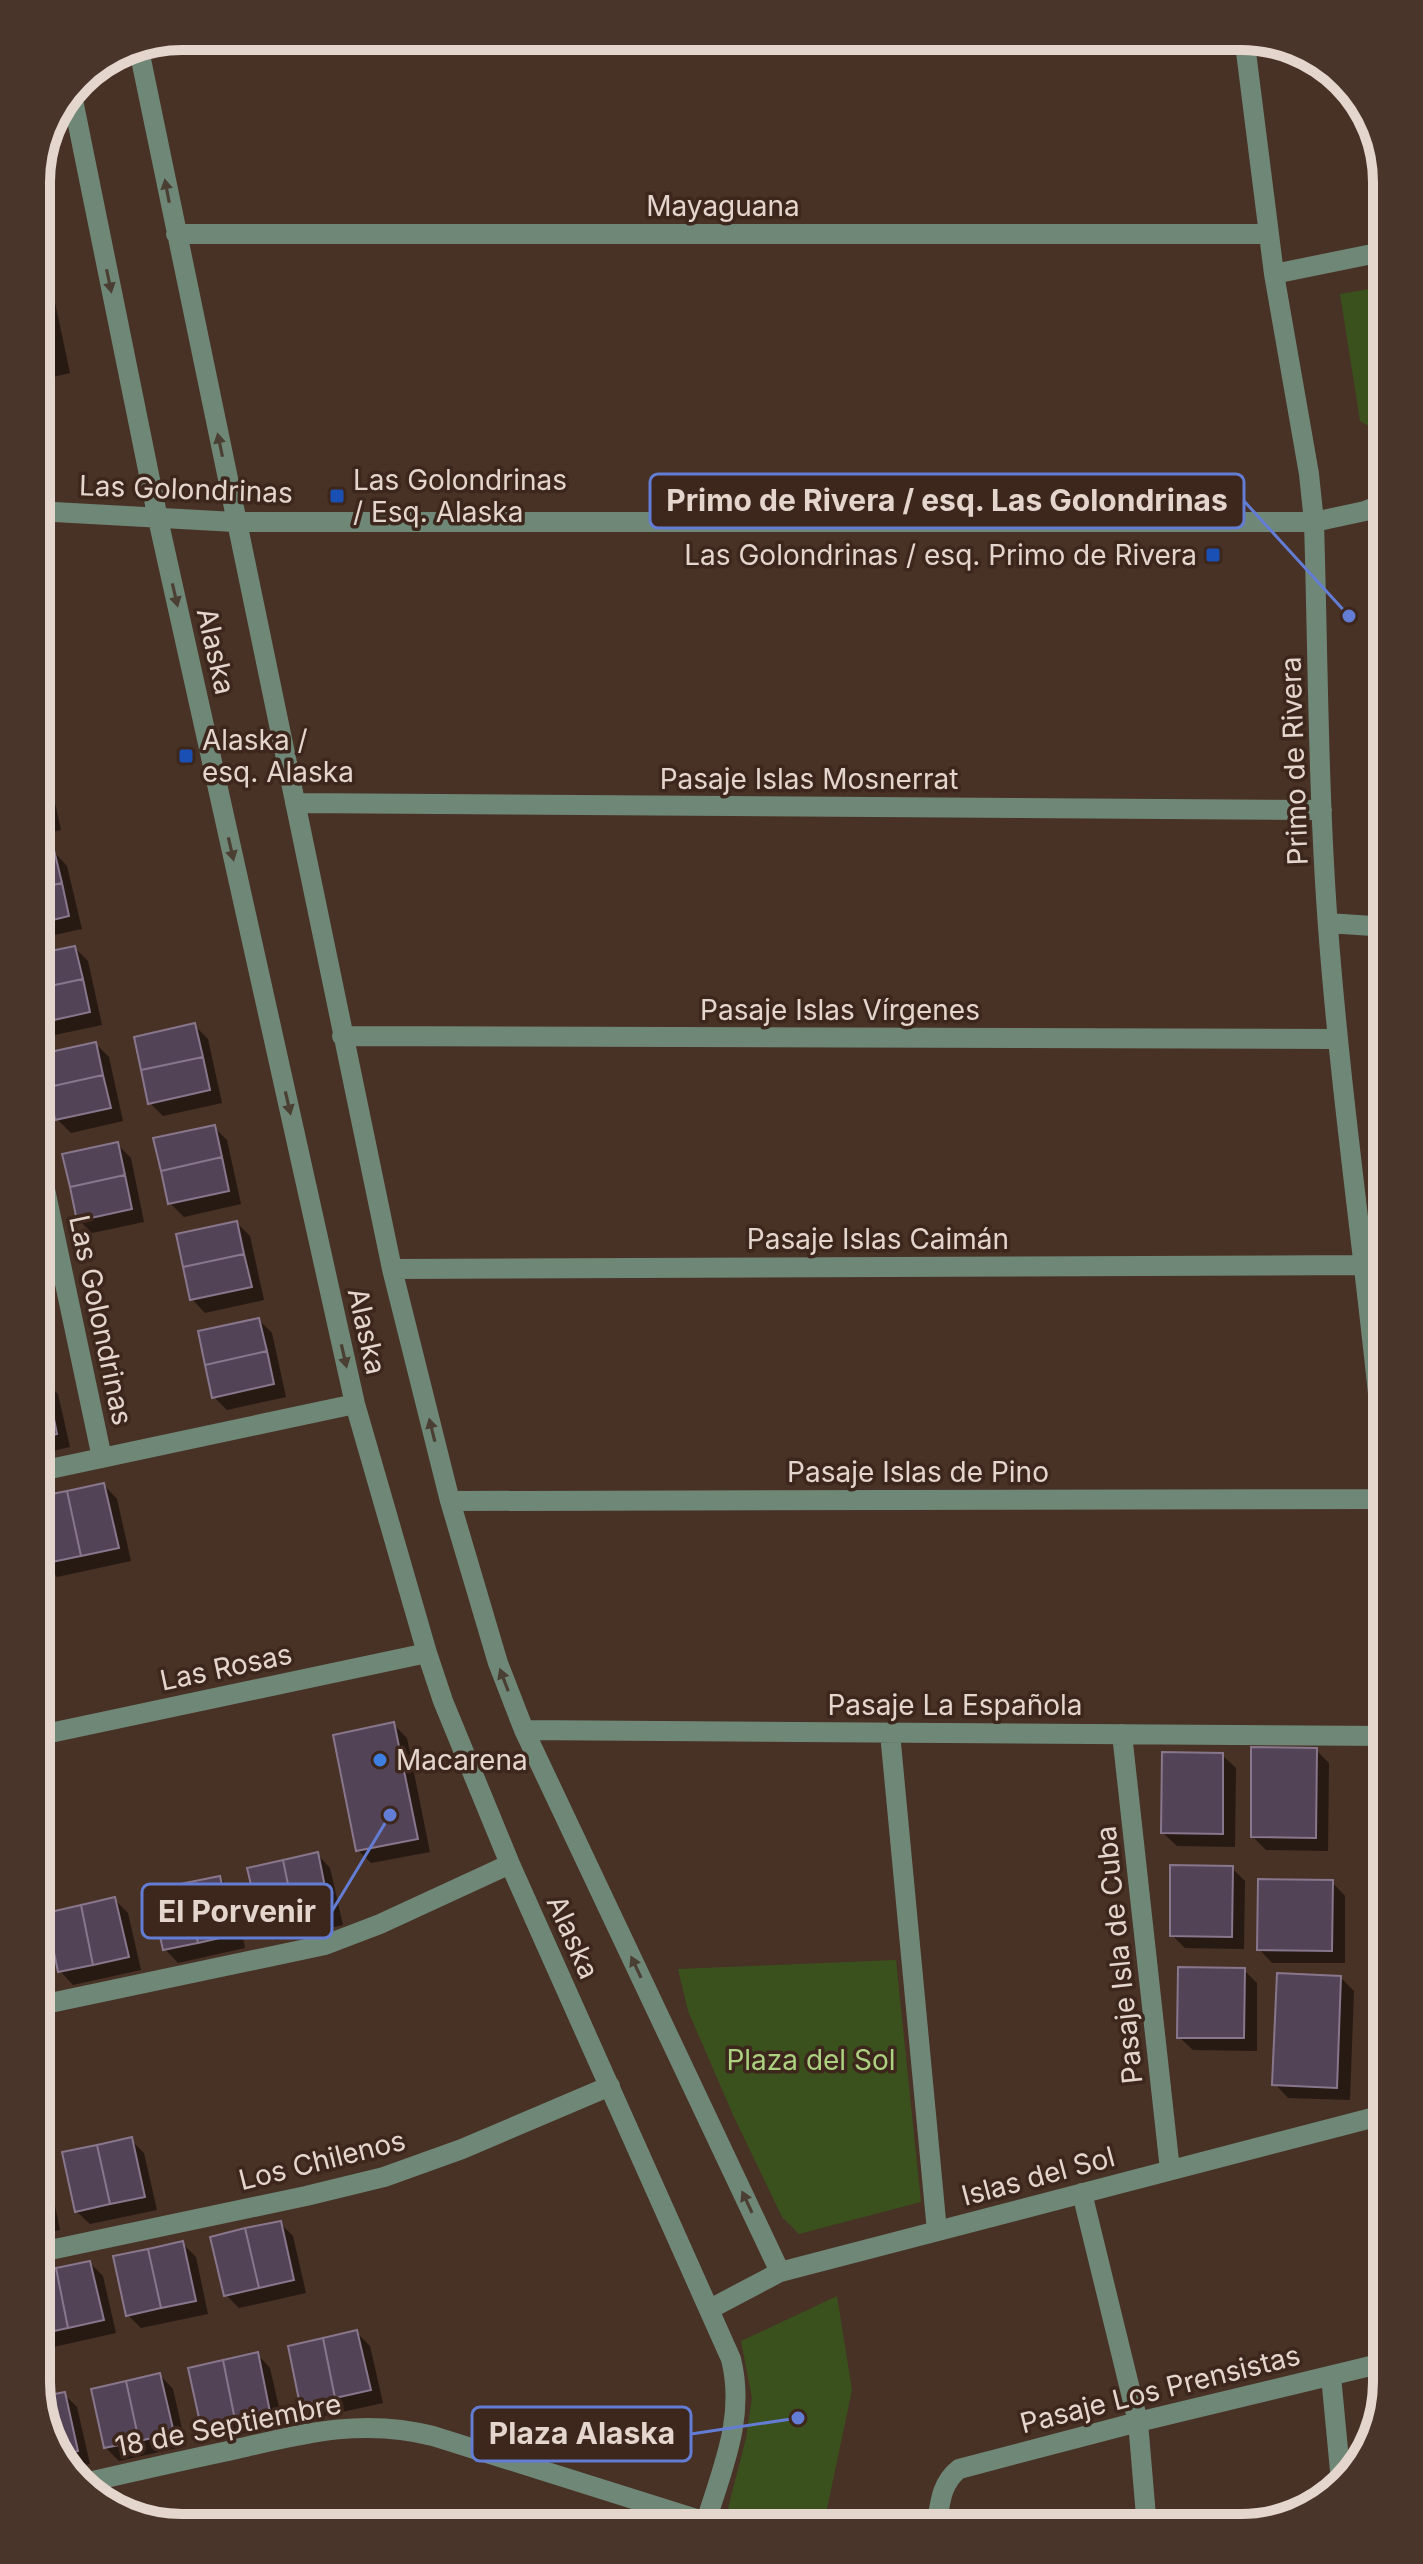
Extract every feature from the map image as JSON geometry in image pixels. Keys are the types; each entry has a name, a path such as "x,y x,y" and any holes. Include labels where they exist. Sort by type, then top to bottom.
{"street":[{"name":"Primo de Rivera","path":"1246,50 1274,274 1309,474 1314,522 1328,923 1337,1039 1373,1310"},
{"name":"Alaska","path":"141,58 342,1036 392,1269 450,1501 498,1663 524,1730 780,2272"},
{"name":"Alaska","path":"74,107 158,519 355,1404 427,1653 443,1701 510,1864 731,2359 737,2394 732,2434 708,2514"},
{"name":"Mayaguana","path":"176,234 1269,234"},
{"path":"1274,274 1373,254"},
{"name":"Las Golondrinas","path":"50,512 235,522 1314,522 1373,507"},
{"name":"Pasaje Islas Mosnerrat","path":"295,803 1322,810"},
{"path":"1328,923 1373,926"},
{"name":"Pasaje Islas Vírgenes","path":"342,1036 1337,1039"},
{"name":"Las Golondrinas","path":"50,1213 102,1458"},
{"name":"Pasaje Islas Caimán","path":"392,1269 1365,1265"},
{"path":"50,1469 355,1404"},
{"name":"Pasaje Islas de Pino","path":"450,1501 1373,1499"},
{"name":"Las Rosas","path":"50,1733 427,1653"},
{"name":"Pasaje La Española","path":"524,1730 1373,1736"},
{"path":"890,1733 937,2231"},
{"name":"Pasaje Isla de Cuba","path":"1122,1734 1170,2170"},
{"path":"50,2003 325,1945 380,1924 510,1864"},
{"name":"Los Chilenos","path":"50,2250 384,2177 462,2149 610,2086"},
{"name":"Islas del Sol","path":"710,2309 780,2272 1373,2118"},
{"path":"1082,2193 1138,2422 1146,2514"},
{"name":"Pasaje Los Prensistas","path":"939,2514 944,2486 950,2476 970,2465 1373,2366"},
{"path":"1331,2376 1340,2469"},
{"name":"18 de Septiembre","path":"95,2481 306,2433 346,2427 390,2427 433,2436 671,2514"}],"green space":[{"path":"1369,289 1373,306 1373,428 1360,421 1340,294"},
{"name":"Plaza del Sol","path":"896,1960 921,2202 799,2234 782,2217 734,2117 688,2011 678,1969"},
{"path":"837,2296 852,2390 826,2514 727,2514 746,2438 752,2398 741,2341"}],"building":[{"path":"54,850 62,883 50,886 50,851"},
{"path":"62,883 69,916 50,921 50,886"},
{"path":"75,946 83,979 50,986 50,951"},
{"path":"83,979 90,1012 50,1021 50,986"},
{"path":"195,1023 203,1057 141,1070 134,1037"},
{"path":"96,1042 103,1075 50,1087 50,1052"},
{"path":"203,1057 210,1090 148,1104 141,1070"},
{"path":"103,1075 111,1108 55,1120 50,1087"},
{"path":"215,1125 222,1157 161,1171 153,1138"},
{"path":"118,1142 125,1175 70,1187 62,1154"},
{"path":"222,1157 229,1191 168,1204 161,1171"},
{"path":"125,1175 132,1209 77,1221 70,1187"},
{"path":"237,1221 244,1254 183,1267 176,1234"},
{"path":"244,1254 252,1287 190,1300 183,1267"},
{"path":"259,1318 267,1351 205,1365 198,1331"},
{"path":"267,1351 274,1384 212,1398 205,1365"},
{"path":"50,1399 57,1434 50,1436"},
{"path":"104,1483 119,1548 81,1556 67,1491"},
{"path":"67,1491 81,1556 50,1562 50,1494"},
{"path":"394,1722 418,1839 356,1851 333,1735"},
{"path":"1251,1747 1317,1748 1316,1838 1251,1837"},
{"path":"1162,1752 1223,1753 1223,1834 1161,1833"},
{"path":"318,1852 330,1912 295,1919 283,1860"},
{"path":"283,1860 295,1919 261,1927 247,1868"},
{"path":"1170,1865 1233,1866 1232,1937 1170,1936"},
{"path":"220,1876 233,1935 198,1943 185,1883"},
{"path":"1258,1879 1333,1880 1332,1951 1257,1950"},
{"path":"185,1883 198,1943 163,1950 150,1891"},
{"path":"115,1897 129,1957 93,1965 81,1905"},
{"path":"81,1905 93,1965 58,1972 50,1933 50,1912"},
{"path":"1178,1967 1245,1968 1244,2038 1177,2038"},
{"path":"1277,1973 1341,1976 1337,2088 1272,2085"},
{"path":"132,2137 145,2197 110,2204 97,2145"},
{"path":"97,2145 110,2204 75,2212 62,2152"},
{"path":"281,2221 294,2280 259,2288 245,2228"},
{"path":"245,2228 259,2288 224,2296 210,2237"},
{"path":"183,2241 196,2301 161,2308 148,2249"},
{"path":"148,2249 161,2308 126,2316 113,2256"},
{"path":"90,2261 104,2320 68,2328 56,2268"},
{"path":"56,2268 68,2328 50,2332 50,2269"},
{"path":"357,2330 371,2390 335,2398 323,2338"},
{"path":"323,2338 335,2398 300,2405 288,2346"},
{"path":"258,2352 270,2412 235,2420 223,2360"},
{"path":"223,2360 235,2420 201,2427 188,2368"},
{"path":"160,2373 174,2433 139,2441 126,2381"},
{"path":"126,2381 139,2441 104,2448 91,2389"},
{"path":"65,2392 78,2451 71,2453 64,2440 57,2424 51,2395"}],"place":[{"name":"Las Golondrinas / Esq. Alaska","path":"337,496"},
{"name":"Las Golondrinas / esq. Primo de Rivera","path":"1213,555"},
{"name":"Primo de Rivera / esq. Las Golondrinas","path":"1349,616"},
{"name":"Alaska / esq. Alaska","path":"186,756"},
{"name":"Macarena","path":"380,1760"},
{"name":"El Porvenir","path":"390,1815"},
{"name":"Plaza Alaska","path":"798,2418"}]}
